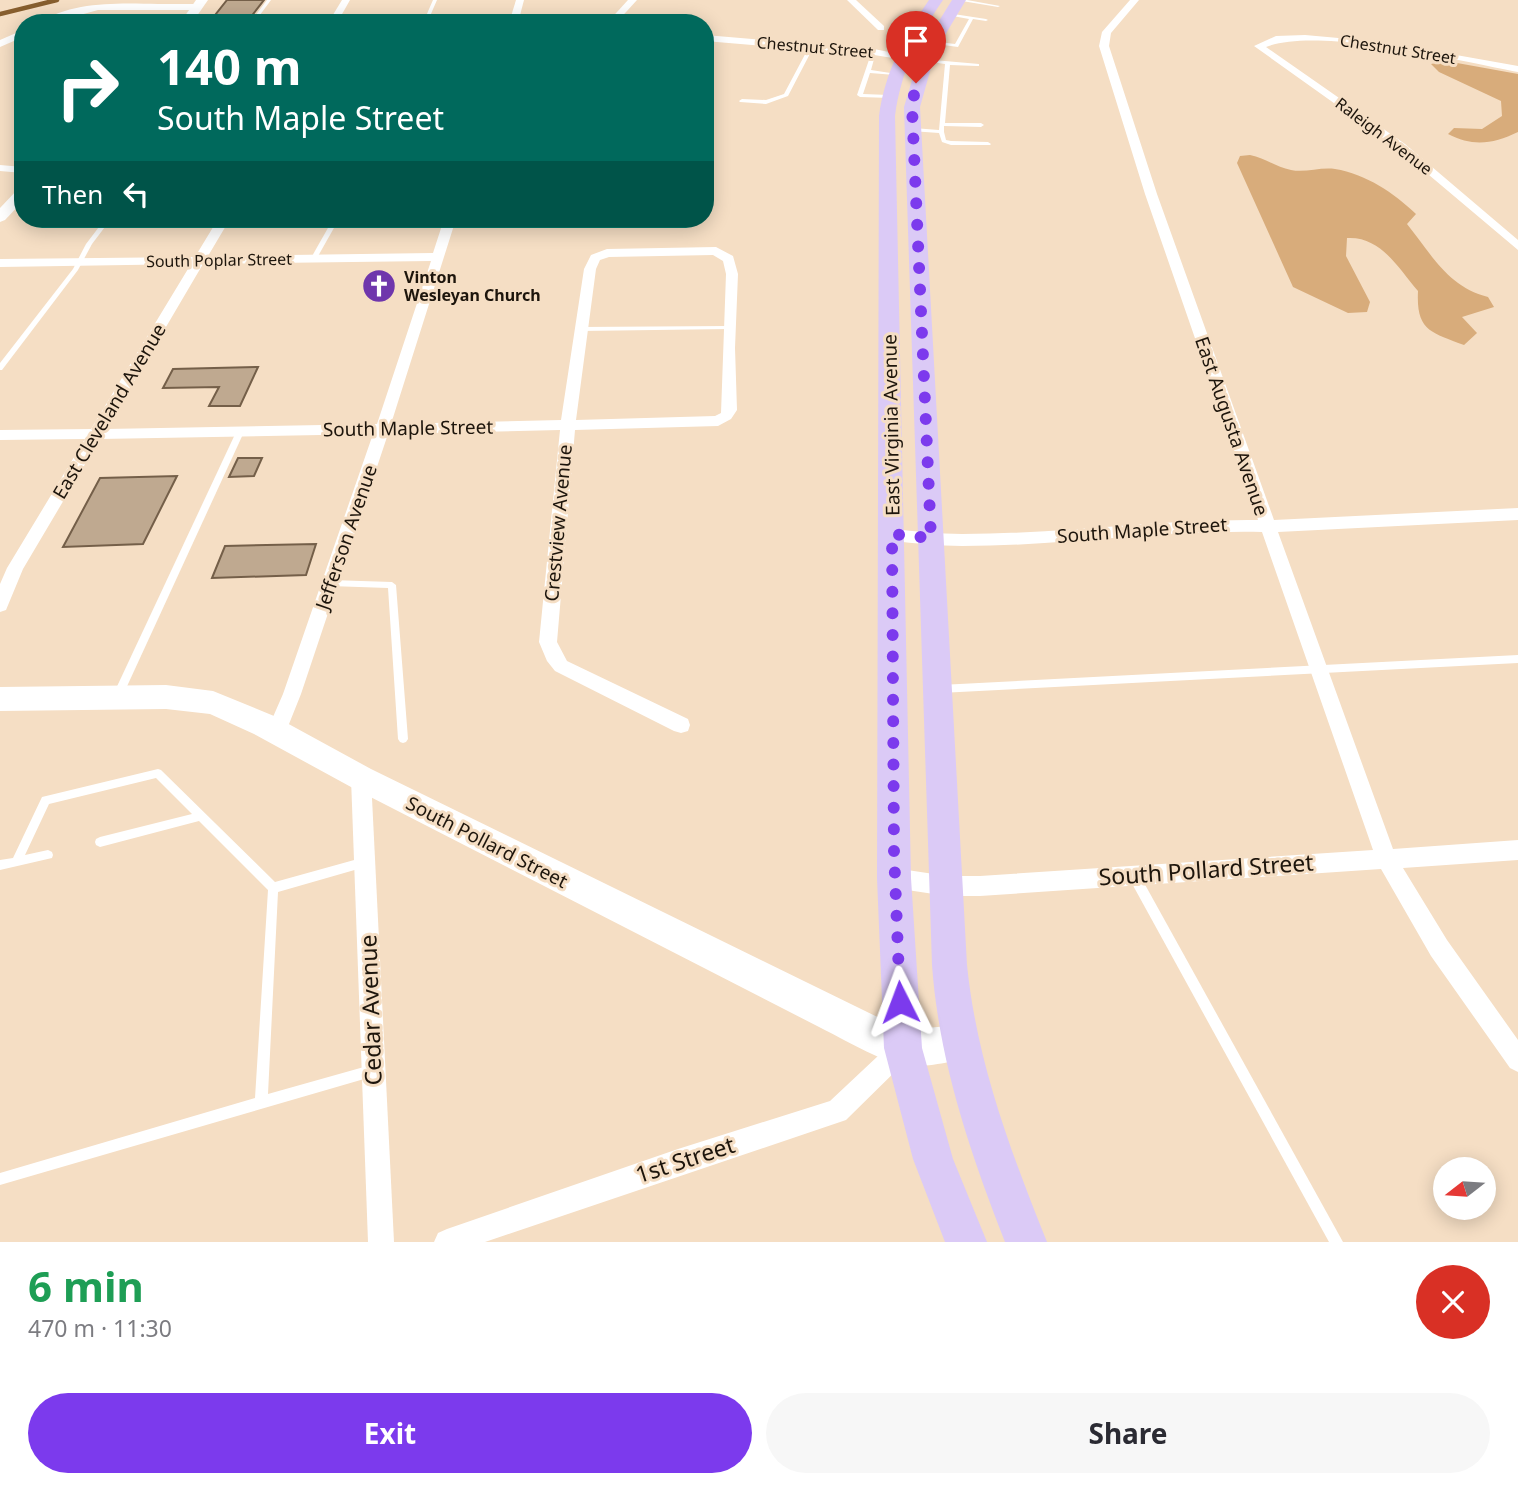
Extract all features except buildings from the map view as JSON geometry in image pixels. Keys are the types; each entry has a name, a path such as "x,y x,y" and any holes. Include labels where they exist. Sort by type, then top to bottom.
{"main road":[{"path":"915,65 911,35 936,0"},
{"path":"915,65 959,0"},
{"name":"East Virginia Avenue","path":"915,65 913,130 947,886 947,951 960,1043 971,1085 1026,1242"},
{"name":"East Virginia Avenue","path":"915,65 887,169 894,878 903,1048 933,1158 966,1242"},
{"name":"South Pollard Street","path":"0,699 166,697 213,703 264,725 361,778 785,994 903,1048 960,1043"}],"street":[{"path":"620,14 633,0"},
{"path":"851,0 881,28"},
{"name":"East Augusta Avenue","path":"1135,0 1107,32 1104,46 1151,194 1385,858 1408,900 1518,1060"},
{"path":"65,14 90,8 199,4"},
{"name":"Chestnut Street","path":"1278,40 1308,38 1354,41 1518,69"},
{"name":"Chestnut Street","path":"714,39 874,52 915,65"},
{"name":"Raleigh Avenue","path":"1278,40 1265,41 1259,46 1401,146 1518,246"},
{"path":"0,217 14,202"},
{"name":"East Cleveland Avenue","path":"0,605 15,568 219,228"},
{"name":"Jefferson Avenue","path":"276,733 330,583 447,228"},
{"name":"Crestview Avenue","path":"681,725 647,706 573,674 553,656 548,642 552,565 568,425 580,329 590,269 595,258 607,253 711,250 724,255 732,263 728,328"},
{"name":"South Poplar Street","path":"0,263 439,257"},
{"name":"South Maple Street","path":"0,435 718,421 730,410 728,328"},
{"name":"South Maple Street","path":"892,534 960,540 1088,535 1199,525 1294,526 1518,514"},
{"name":"Cedar Avenue","path":"361,778 381,1242"},
{"name":"South Pollard Street","path":"894,878 947,886 1518,850"},
{"name":"1st Street","path":"447,1242 678,1162 837,1111 903,1048"}],"lane":[{"path":"959,0 998,6"},
{"path":"949,14 986,20"},
{"path":"874,52 860,95 956,46 972,18"},
{"path":"742,101 766,102 786,95 812,46"},
{"path":"915,65 942,124 944,141 988,144"},
{"path":"868,71 915,65 977,65"},
{"path":"942,124 981,125"},
{"path":"913,130 941,132"},
{"path":"0,369 80,262 101,228"},
{"path":"314,258 331,228"},
{"path":"580,329 728,328"},
{"path":"117,697 240,432"},
{"path":"330,583 392,585 403,739"},
{"path":"938,690 1518,659"},
{"path":"16,862 46,800 158,773 273,888 261,1101"},
{"path":"100,842 201,816"},
{"path":"0,865 48,855"},
{"path":"273,888 365,862"},
{"path":"1134,875 1336,1242"},
{"path":"0,1179 373,1070"}],"shaded area":[{"path":"1446,61 1518,74 1518,132 1483,142 1466,141 1448,134 1454,128 1482,129 1502,116 1501,101 1439,72 1431,64"},
{"path":"1250,155 1291,170 1335,169 1358,175 1398,199 1416,214 1407,224 1433,258 1451,278 1488,297 1494,307 1462,317 1477,333 1464,345 1434,333 1423,322 1418,291 1388,255 1370,242 1359,239 1347,238 1346,256 1370,302 1367,312 1348,313 1293,287 1237,163 1240,156"}],"waterway":[{"path":"0,14 57,0"}],"place":[{"name":"Vinton Wesleyan Church","path":"379,286"}],"route":[{"path":"900,1002 892,744 892,534 931,538 912,107 916,83"}]}
